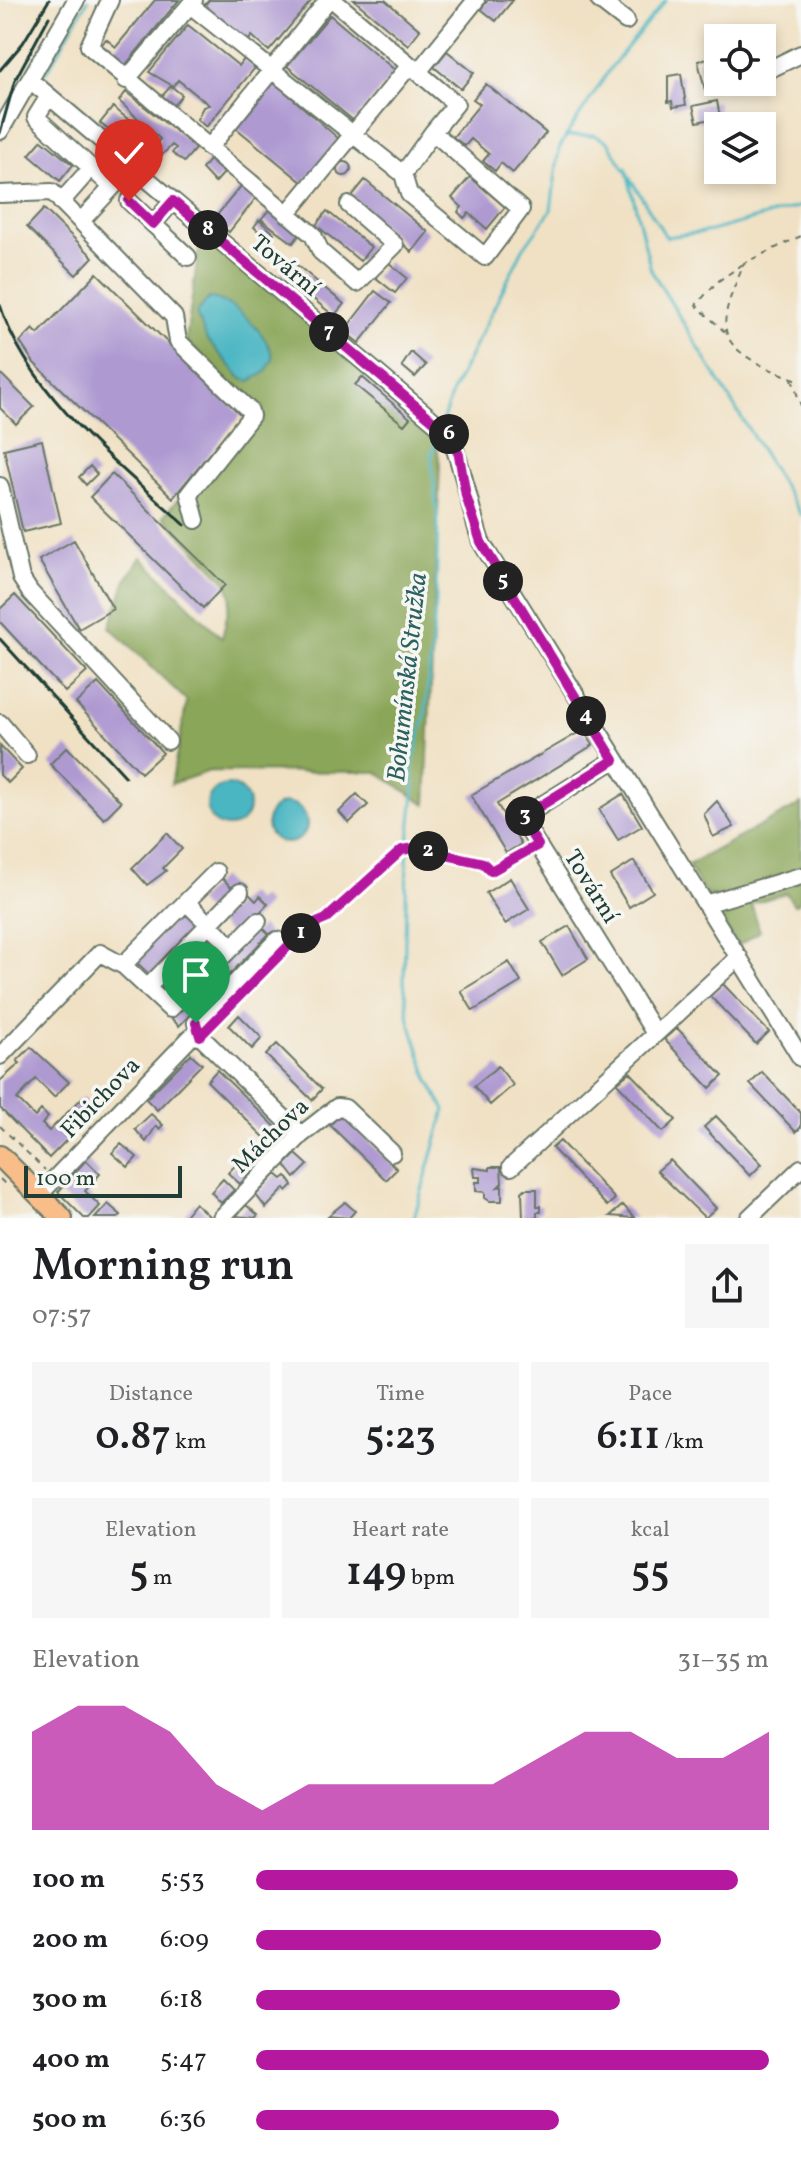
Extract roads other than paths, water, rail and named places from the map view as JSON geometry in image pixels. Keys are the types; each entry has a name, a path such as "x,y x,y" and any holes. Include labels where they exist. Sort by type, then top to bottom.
{"main road":[{"path":"0,1156 62,1218"}],"street":[{"path":"0,131 76,0"},
{"path":"110,0 89,46 313,235 321,252 357,283 395,245 349,205"},
{"path":"209,148 331,0 456,104 403,174"},
{"path":"287,214 353,134 476,0"},
{"path":"599,0 626,21"},
{"path":"126,80 192,2 403,174 409,194 485,257 521,209 433,132"},
{"path":"776,66 801,54"},
{"name":"Tovární","path":"30,80 449,434 459,455 466,496 481,542 801,1058"},
{"path":"49,96 36,117 112,187"},
{"path":"81,221 132,166"},
{"path":"61,202 83,177"},
{"path":"0,194 52,192 174,317 178,341 250,411 251,416 189,494 196,520"},
{"path":"129,201 188,257"},
{"path":"153,224 173,201"},
{"path":"0,486 21,578 30,592 168,741"},
{"path":"0,723 27,755"},
{"name":"Tovární","path":"614,760 521,818 654,1032"},
{"path":"123,965 216,872"},
{"path":"705,904 801,876"},
{"path":"147,988 240,892"},
{"path":"186,902 232,947"},
{"path":"0,1056 100,953 123,965 170,1009 258,921"},
{"path":"282,944 196,1023 200,1036 301,1135"},
{"path":"511,1167 654,1032 739,957"},
{"name":"Fibichova","path":"39,1195 191,1037 200,1036"},
{"name":"Máchova","path":"221,1218 301,1135 332,1109 341,1107 392,1153"},
{"path":"749,1218 801,1168"}],"water":[{"path":"209,298 239,311 258,329 273,359 265,373 250,381 242,379 207,340 196,313"},
{"path":"228,785 243,791 249,806 243,821 228,827 213,821 207,806 213,791"},
{"path":"287,803 301,809 307,823 301,837 287,843 273,837 267,823 273,809"}],"waterway":[{"path":"46,73 88,0"},
{"name":"Bohumínská Stružka","path":"442,422 453,390 523,249 551,210 559,149 612,66 666,0"},
{"path":"567,136 594,135 608,142 666,237 711,231 801,206"},
{"path":"626,168 651,270 801,515"},
{"name":"Bohumínská Stružka","path":"414,1218 445,1110 429,1081 409,1020 404,982 407,860 414,793 412,767 425,715 436,600 438,523 431,456 439,433"}],"railway":[{"path":"0,70 23,43 49,0"},
{"path":"0,133 15,80 49,17"},
{"path":"0,305 13,337 53,397 104,452 185,525"},
{"path":"0,639 125,776"}]}
